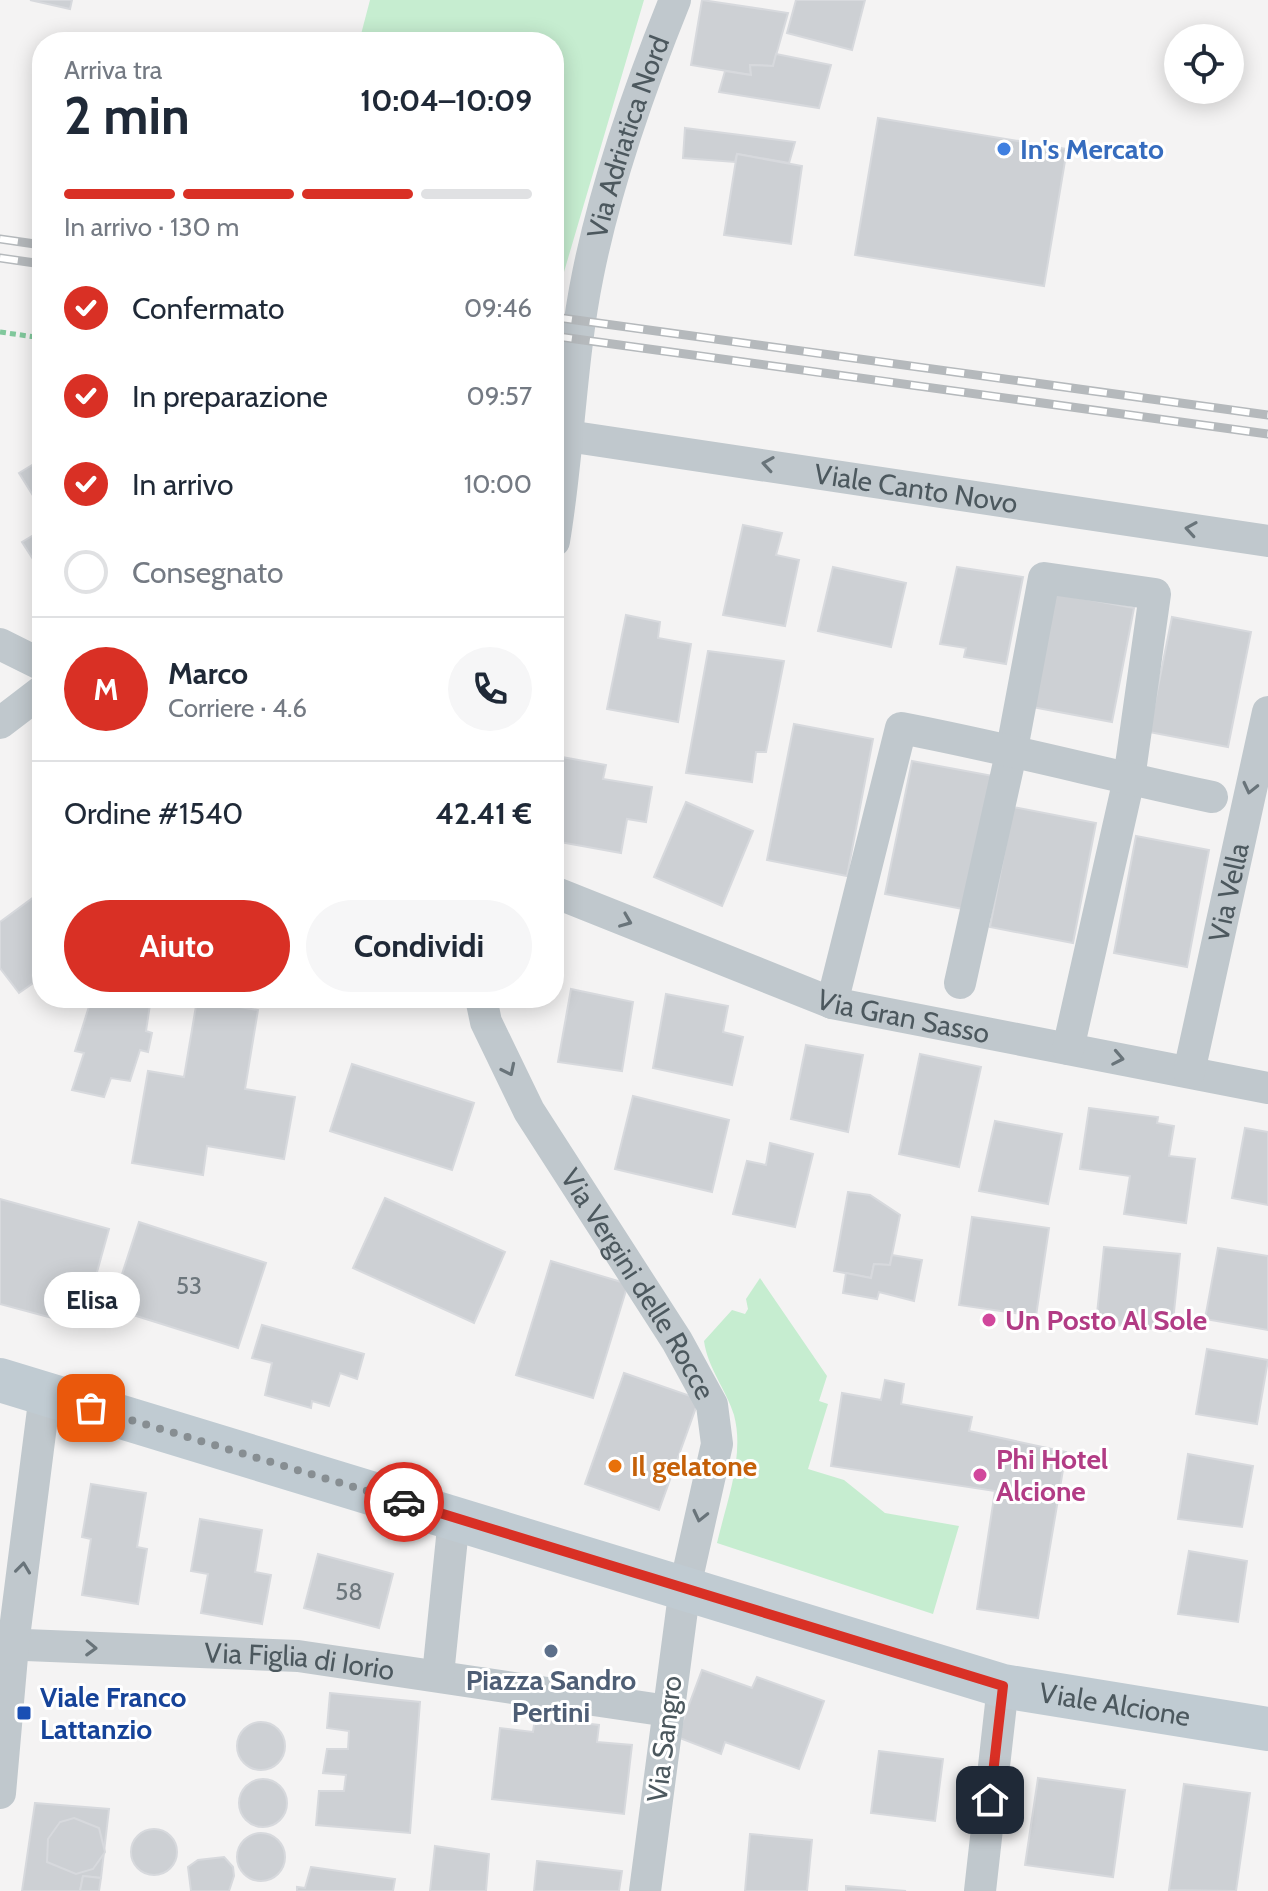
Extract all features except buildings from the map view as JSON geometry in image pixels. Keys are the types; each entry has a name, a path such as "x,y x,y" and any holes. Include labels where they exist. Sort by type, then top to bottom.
{"street":[{"name":"Via Adriatica Nord","path":"564,410 587,275 607,194 638,98 675,0"},
{"name":"Viale Canto Novo","path":"564,435 1268,541"},
{"path":"960,983 1012,749 1044,578 1155,594 1129,779 1068,1049"},
{"path":"0,644 32,660"},
{"path":"0,723 32,699"},
{"name":"Via Vella","path":"1189,1072 1268,712"},
{"path":"832,1003 901,728 1012,749 1212,797"},
{"name":"Via Gran Sasso","path":"564,896 832,1003 1268,1088"},
{"name":"Via Vergini delle Rocce","path":"483,1008 486,1022 529,1111 677,1341 712,1405 717,1444 685,1587"},
{"name":"Viale Alcione","path":"0,1380 1003,1686 1268,1729"},
{"path":"0,1793 7,1645 45,1394"},
{"path":"454,1518 424,1673 668,1711"},
{"name":"Via Sangro","path":"645,1891 685,1587"},
{"name":"Via Figlia di Iorio","path":"7,1645 298,1656 424,1673"},
{"path":"980,1891 1003,1686"}],"path":[{"path":"0,332 32,337"}],"green space":[{"path":"370,0 644,0 564,272 564,32 362,32"},
{"path":"760,1278 827,1376 819,1401 828,1404 808,1469 844,1480 885,1513 959,1526 933,1614 717,1543 733,1480 737,1431 731,1406 709,1361 704,1341 732,1310 745,1314 748,1309 746,1299"}],"railway":[{"path":"0,239 32,244"},
{"path":"0,258 32,263"},
{"path":"564,318 1268,415"},
{"path":"564,337 1268,434"}],"way so far":[{"path":"91,1408 404,1502"}],"place":[{"name":"In's Mercato","path":"1004,149"},
{"name":"Un Posto Al Sole","path":"989,1320"},
{"name":"Elisa","path":"91,1408"},
{"name":"Il gelatone","path":"615,1466"},
{"name":"Phi Hotel Alcione","path":"980,1475"},
{"name":"Piazza Sandro Pertini","path":"551,1651"},
{"name":"Viale Franco Lattanzio","path":"24,1713"}],"route":[{"path":"404,1502 1003,1686 990,1800"}]}
